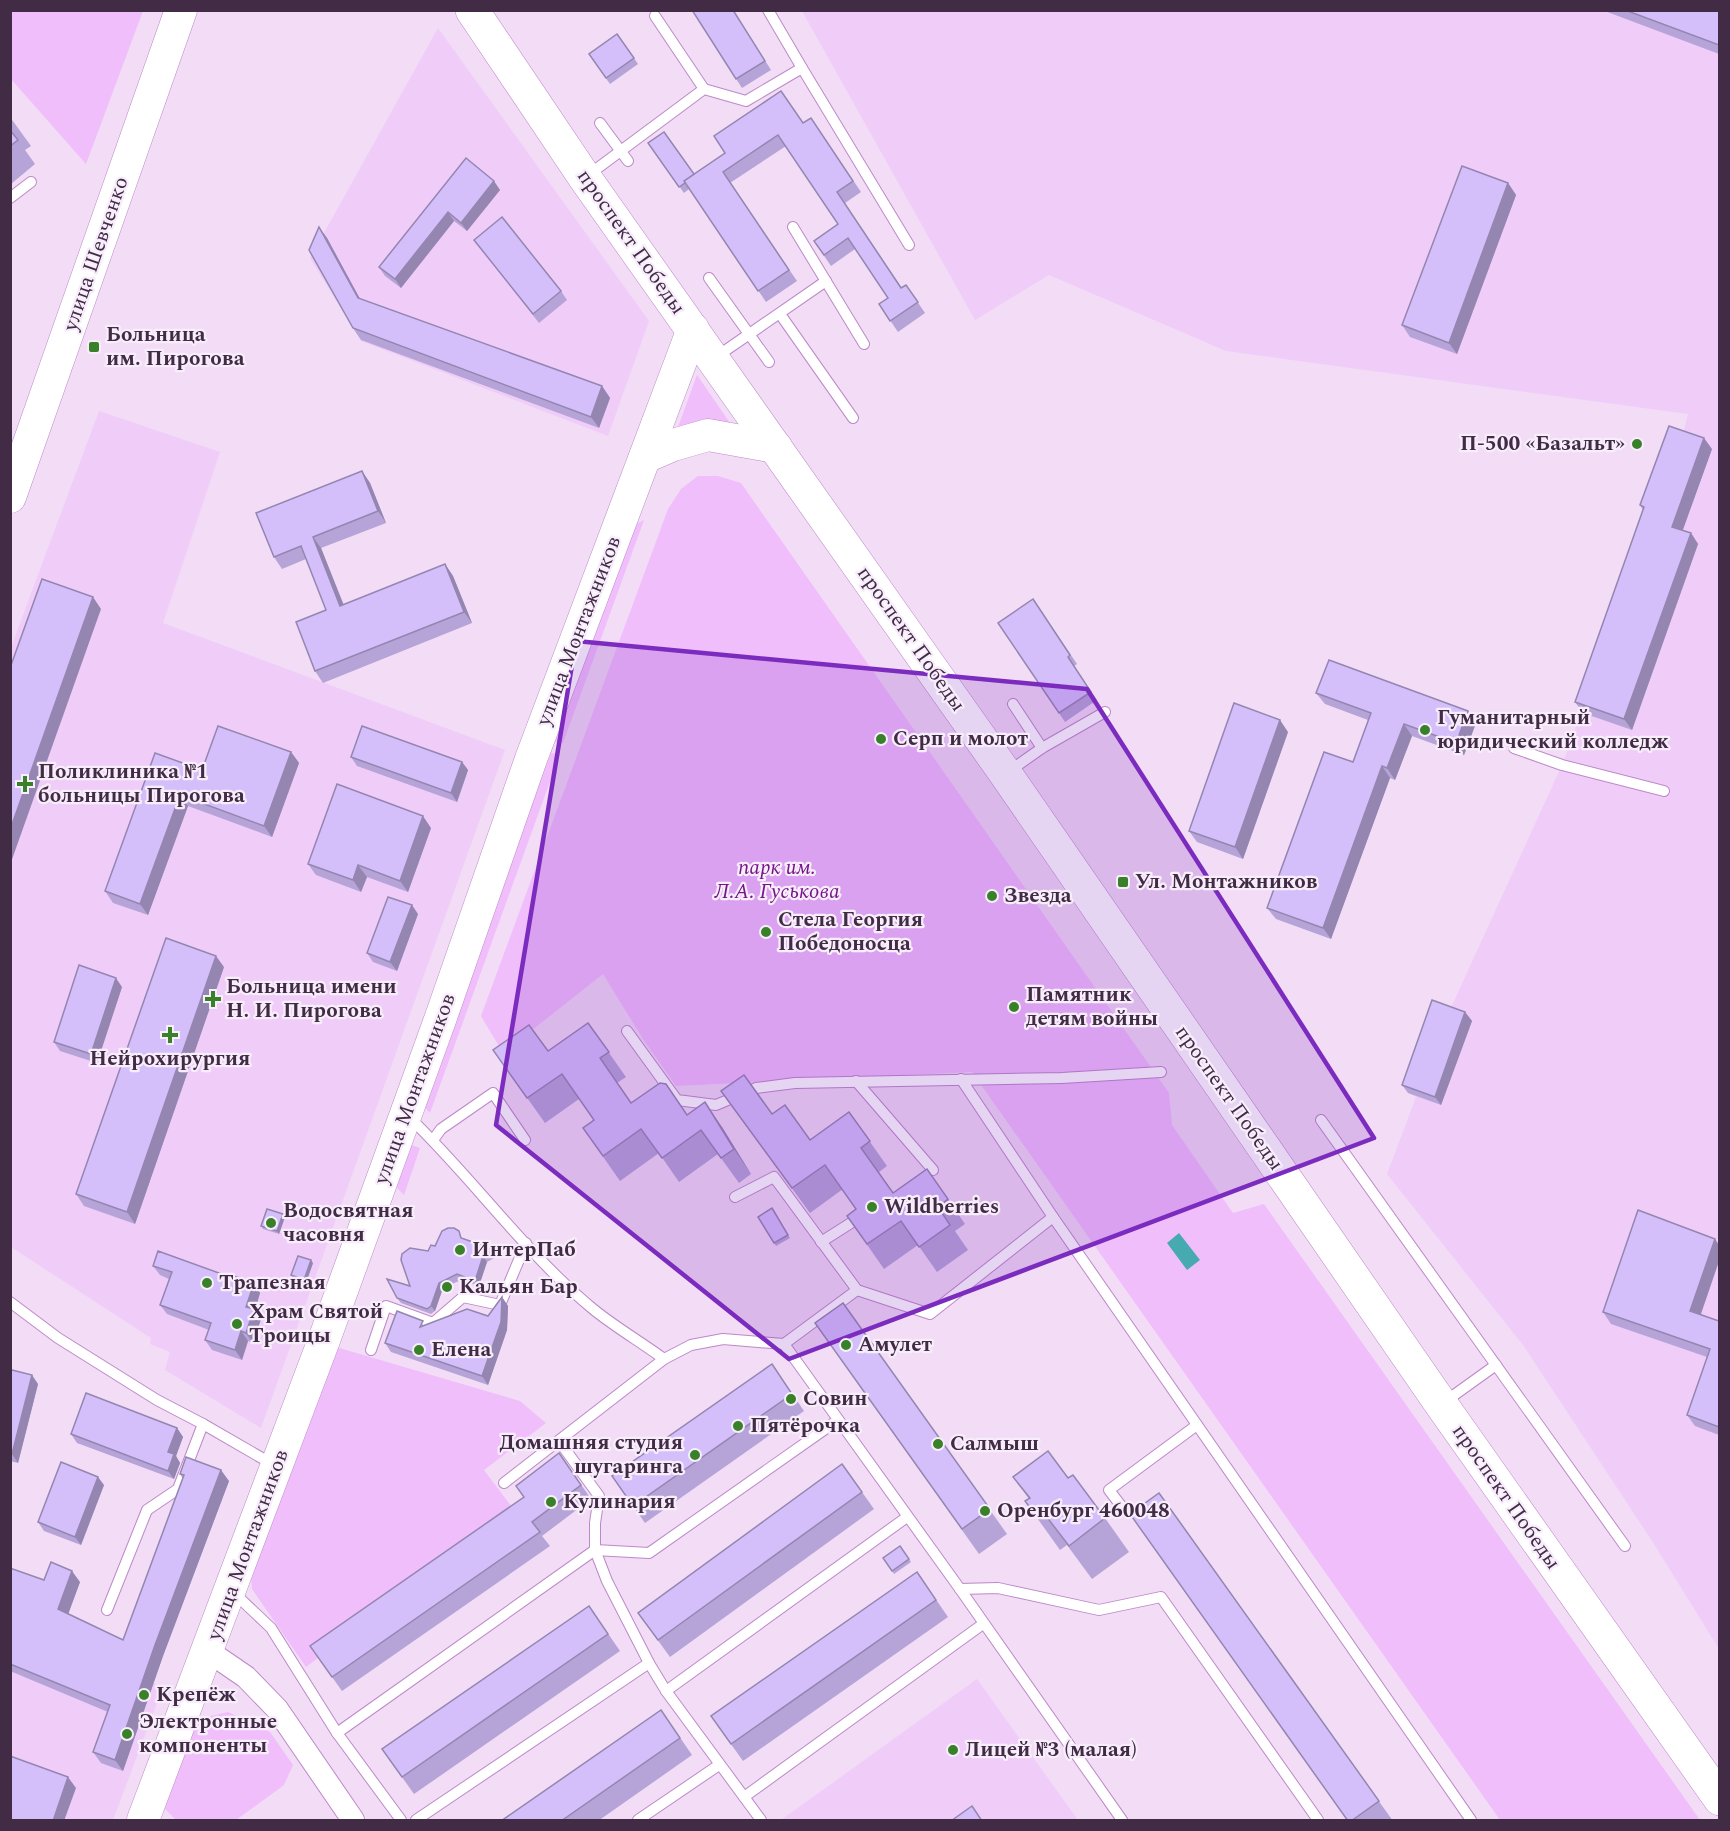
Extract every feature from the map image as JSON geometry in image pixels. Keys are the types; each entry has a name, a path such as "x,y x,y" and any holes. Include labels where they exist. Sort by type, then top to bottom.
{"main road":[{"name":"улица Шевченко","path":"10,497 181,10"},
{"name":"проспект Победы","path":"472,10 585,178 1005,773 1441,1404 1719,1799"},
{"name":"улица Монтажников","path":"144,1821 406,1114 531,759 693,328"},
{"path":"645,457 673,445 708,435 776,447"}],"street":[{"path":"208,1651 246,1677 277,1709 353,1821"}],"lane":[{"path":"768,10 909,245"},
{"path":"655,16 704,89 746,101 802,68"},
{"path":"585,178 704,89"},
{"path":"600,123 628,162"},
{"path":"10,198 31,182"},
{"path":"793,227 864,344"},
{"path":"709,278 769,362"},
{"path":"714,359 826,281"},
{"path":"780,314 854,418"},
{"path":"1013,704 1042,748"},
{"path":"1005,773 1042,748 1105,712"},
{"path":"1514,748 1562,765 1664,791"},
{"path":"627,1031 677,1100 716,1105 756,1088 795,1083 1062,1078 1161,1072"},
{"path":"961,1079 1053,1217 1466,1818"},
{"path":"856,1081 933,1170"},
{"path":"433,1140 441,1129 493,1093 525,1140"},
{"path":"406,1114 433,1140 526,1243 593,1309 664,1359"},
{"path":"1321,1120 1625,1546"},
{"path":"735,1197 774,1177 857,1290 930,1314 1053,1217"},
{"path":"822,1242 854,1221"},
{"path":"371,1350 386,1306 433,1323 463,1297 500,1305 526,1243"},
{"path":"504,1483 664,1359 691,1345 723,1338 784,1344 857,1290"},
{"path":"10,1302 74,1348 157,1400 277,1467"},
{"path":"784,1344 960,1589 1122,1821"},
{"path":"1441,1404 1496,1365"},
{"path":"338,1733 595,1550 649,1553 838,1420"},
{"path":"107,1610 147,1510 178,1489 203,1424"},
{"path":"1125,1511 1109,1490 1197,1425"},
{"path":"559,1442 599,1496 595,1523 595,1550 607,1581 648,1663 761,1821"},
{"path":"666,1691 907,1517"},
{"path":"960,1589 998,1588 1099,1610 1161,1597 1318,1821"},
{"path":"231,1590 271,1628 338,1733 401,1821"},
{"path":"744,1797 983,1624"},
{"path":"416,1821 648,1663"},
{"path":"638,1821 719,1765"}],"highlighted area":[{"path":"576,641 1087,689 1374,1138 789,1359 496,1125"}],"shaded area":[{"path":"802,11 1719,11 1719,1649 1654,1544 1523,1345 1387,1174 1416,1097 1408,1093 1449,1012 1562,765 1682,438 1688,414 1226,351 1049,275 975,320"},
{"path":"438,28 649,321 608,436 361,341 310,258"},
{"name":"Больница имени Н. И. Пирогова","path":"99,411 220,452 163,623 505,750 261,1428 165,1370 170,1352 150,1344 151,1338 11,1247 10,650"},
{"path":"1179,1233 1200,1260 1187,1270 1167,1243"},
{"path":"10,1632 163,1687 113,1820 11,1820"},
{"name":"Лицей №3 (малая)","path":"977,1679 1078,1820 781,1820"}],"green space":[{"path":"10,11 143,11 86,164 11,79"},
{"path":"697,375 730,423 678,427"},
{"name":"парк им. Л.А. Гуськова","path":"698,476 718,476 741,483 1169,1093 1172,1125 1233,1213 1264,1204 1700,1820 1500,1820 972,1072 676,1086 643,1039 603,974 503,1053 481,1016 668,509 681,489"},
{"path":"644,520 563,743 555,742 634,525"},
{"path":"551,753 560,754 430,1113 421,1101"},
{"path":"412,1145 420,1148 404,1195 394,1185 405,1149"},
{"path":"336,1347 520,1401 546,1423 484,1470 515,1511 306,1667 252,1589 251,1577"},
{"path":"228,1712 270,1732 293,1765 284,1785 236,1820 176,1820 164,1808 194,1720"}],"building":[{"path":"692,10 733,10 765,61 736,79"},
{"path":"1625,10 1719,10 1719,45"},
{"path":"617,34 634,58 606,78 589,54"},
{"path":"781,91 803,123 811,118 853,181 837,192 901,288 906,285 918,302 890,321 879,304 888,298 848,238 824,255 814,241 838,224 778,135 723,172 789,270 758,291 684,181 725,153 714,136"},
{"path":"10,130 18,140 10,146"},
{"path":"664,132 694,174 679,187 648,143"},
{"path":"466,158 494,181 461,223 448,212 395,279 379,267"},
{"path":"1462,166 1508,183 1449,343 1402,325"},
{"path":"502,217 561,291 533,314 474,240"},
{"path":"319,227 358,298 602,386 591,417 353,328 309,250"},
{"path":"1669,426 1704,438 1672,527 1691,533 1624,719 1575,702 1644,507 1640,505"},
{"path":"362,471 378,511 313,537 340,606 445,564 464,612 315,671 296,622 326,610 301,546 274,557 256,513"},
{"name":"Поликлиника №1 больницы Пирогова","path":"42,579 93,597 10,830 10,668"},
{"path":"1033,599 1091,692 1059,713 998,623"},
{"path":"1329,660 1468,711 1456,743 1404,724 1387,768 1382,766 1323,928 1267,908 1324,752 1353,762 1371,713 1316,693"},
{"path":"1234,703 1280,720 1235,847 1189,831"},
{"path":"218,726 291,752 264,826 180,795 140,904 105,891 155,753 202,770"},
{"path":"362,726 462,762 451,793 351,757"},
{"path":"337,784 423,816 400,881 358,865 353,880 308,864"},
{"path":"388,897 412,905 390,962 367,953"},
{"path":"166,938 216,956 127,1212 76,1194"},
{"path":"79,965 116,978 91,1054 54,1042"},
{"path":"1432,1000 1465,1012 1435,1097 1402,1085"},
{"path":"588,1023 609,1052 600,1058 631,1103 660,1083 666,1084 687,1115 705,1102 734,1149 721,1158 701,1130 662,1158 641,1129 603,1156 583,1128 594,1120 562,1074 527,1098 493,1050 529,1025 548,1051"},
{"path":"744,1075 772,1114 785,1105 810,1140 849,1112 870,1141 861,1148 893,1193 927,1169 948,1199 938,1207 950,1225 919,1247 901,1221 867,1244 847,1216 856,1209 825,1165 792,1188 721,1091"},
{"path":"772,1208 788,1235 774,1243 758,1217"},
{"name":"Водосвятная часовня","path":"267,1209 283,1214 277,1231 261,1226"},
{"path":"1638,1210 1715,1239 1690,1311 1719,1321 1719,1427 1687,1415 1710,1349 1603,1312"},
{"path":"448,1228 459,1231 461,1238 496,1250 483,1256 475,1281 457,1274 439,1283 431,1306 427,1309 397,1298 387,1279 410,1286 401,1260 402,1254 410,1248 428,1251 431,1245 435,1246 442,1231"},
{"path":"158,1251 230,1277 231,1275 254,1283 246,1307 254,1309 246,1333 241,1331 235,1350 205,1340 211,1323 160,1305 172,1272 153,1266"},
{"path":"298,1256 311,1260 304,1280 291,1275"},
{"path":"502,1297 501,1322 482,1376 385,1343 397,1311 423,1321 420,1327 467,1309 488,1316"},
{"path":"843,1303 990,1509 962,1529 815,1323"},
{"path":"772,1364 792,1394 633,1506 612,1476"},
{"path":"12,1370 32,1375 12,1454 10,1454 10,1374"},
{"path":"86,1393 177,1428 168,1452 174,1454 168,1471 71,1434"},
{"path":"1048,1451 1068,1478 1073,1475 1105,1518 1069,1546 1043,1512 1037,1517 1025,1501 1030,1498 1013,1477"},
{"path":"559,1453 581,1485 532,1522 540,1532 332,1677 310,1646 524,1497 516,1486"},
{"path":"186,1457 221,1470 155,1645 115,1760 93,1752 110,1705 10,1664 10,1568 44,1580 51,1562 72,1571 58,1609 123,1640 184,1475 180,1474"},
{"path":"61,1462 98,1477 75,1537 38,1522"},
{"path":"842,1464 862,1492 658,1640 638,1613"},
{"path":"1159,1493 1379,1801 1351,1821 1348,1821 1130,1514"},
{"path":"900,1546 909,1559 892,1571 883,1558"},
{"path":"917,1572 936,1600 731,1744 711,1716"},
{"path":"589,1606 608,1634 402,1777 382,1749"},
{"path":"661,1710 680,1738 561,1821 501,1821"},
{"path":"10,1756 68,1777 53,1821 10,1820"},
{"path":"972,1806 982,1821 951,1821"}],"place":[{"name":"Больница им. Пирогова","path":"94,347"},
{"name":"П-500 «Базальт»","path":"1637,444"},
{"name":"Гуманитарный юридический колледж","path":"1425,730"},
{"name":"Серп и молот","path":"881,739"},
{"name":"Поликлиника №1 больницы Пирогова","path":"25,784"},
{"name":"Ул. Монтажников","path":"1123,882"},
{"name":"Звезда","path":"992,896"},
{"name":"Стела Георгия Победоносца","path":"766,932"},
{"name":"Больница имени Н. И. Пирогова","path":"213,999"},
{"name":"Памятник детям войны","path":"1014,1007"},
{"name":"Нейрохирургия","path":"170,1035"},
{"name":"Wildberries","path":"872,1207"},
{"name":"Водосвятная часовня","path":"271,1223"},
{"name":"ИнтерПаб","path":"460,1250"},
{"name":"Трапезная","path":"207,1283"},
{"name":"Кальян Бар","path":"447,1287"},
{"name":"Храм Святой Троицы","path":"237,1324"},
{"name":"Амулет","path":"846,1345"},
{"name":"Елена","path":"419,1350"},
{"name":"Совин","path":"791,1399"},
{"name":"Пятёрочка","path":"738,1426"},
{"name":"Салмыш","path":"938,1444"},
{"name":"Домашняя студия шугаринга","path":"695,1455"},
{"name":"Кулинария","path":"551,1502"},
{"name":"Оренбург 460048","path":"985,1511"},
{"name":"Крепёж","path":"144,1695"},
{"name":"Электронные компоненты","path":"127,1734"},
{"name":"Лицей №3 (малая)","path":"953,1750"}]}
